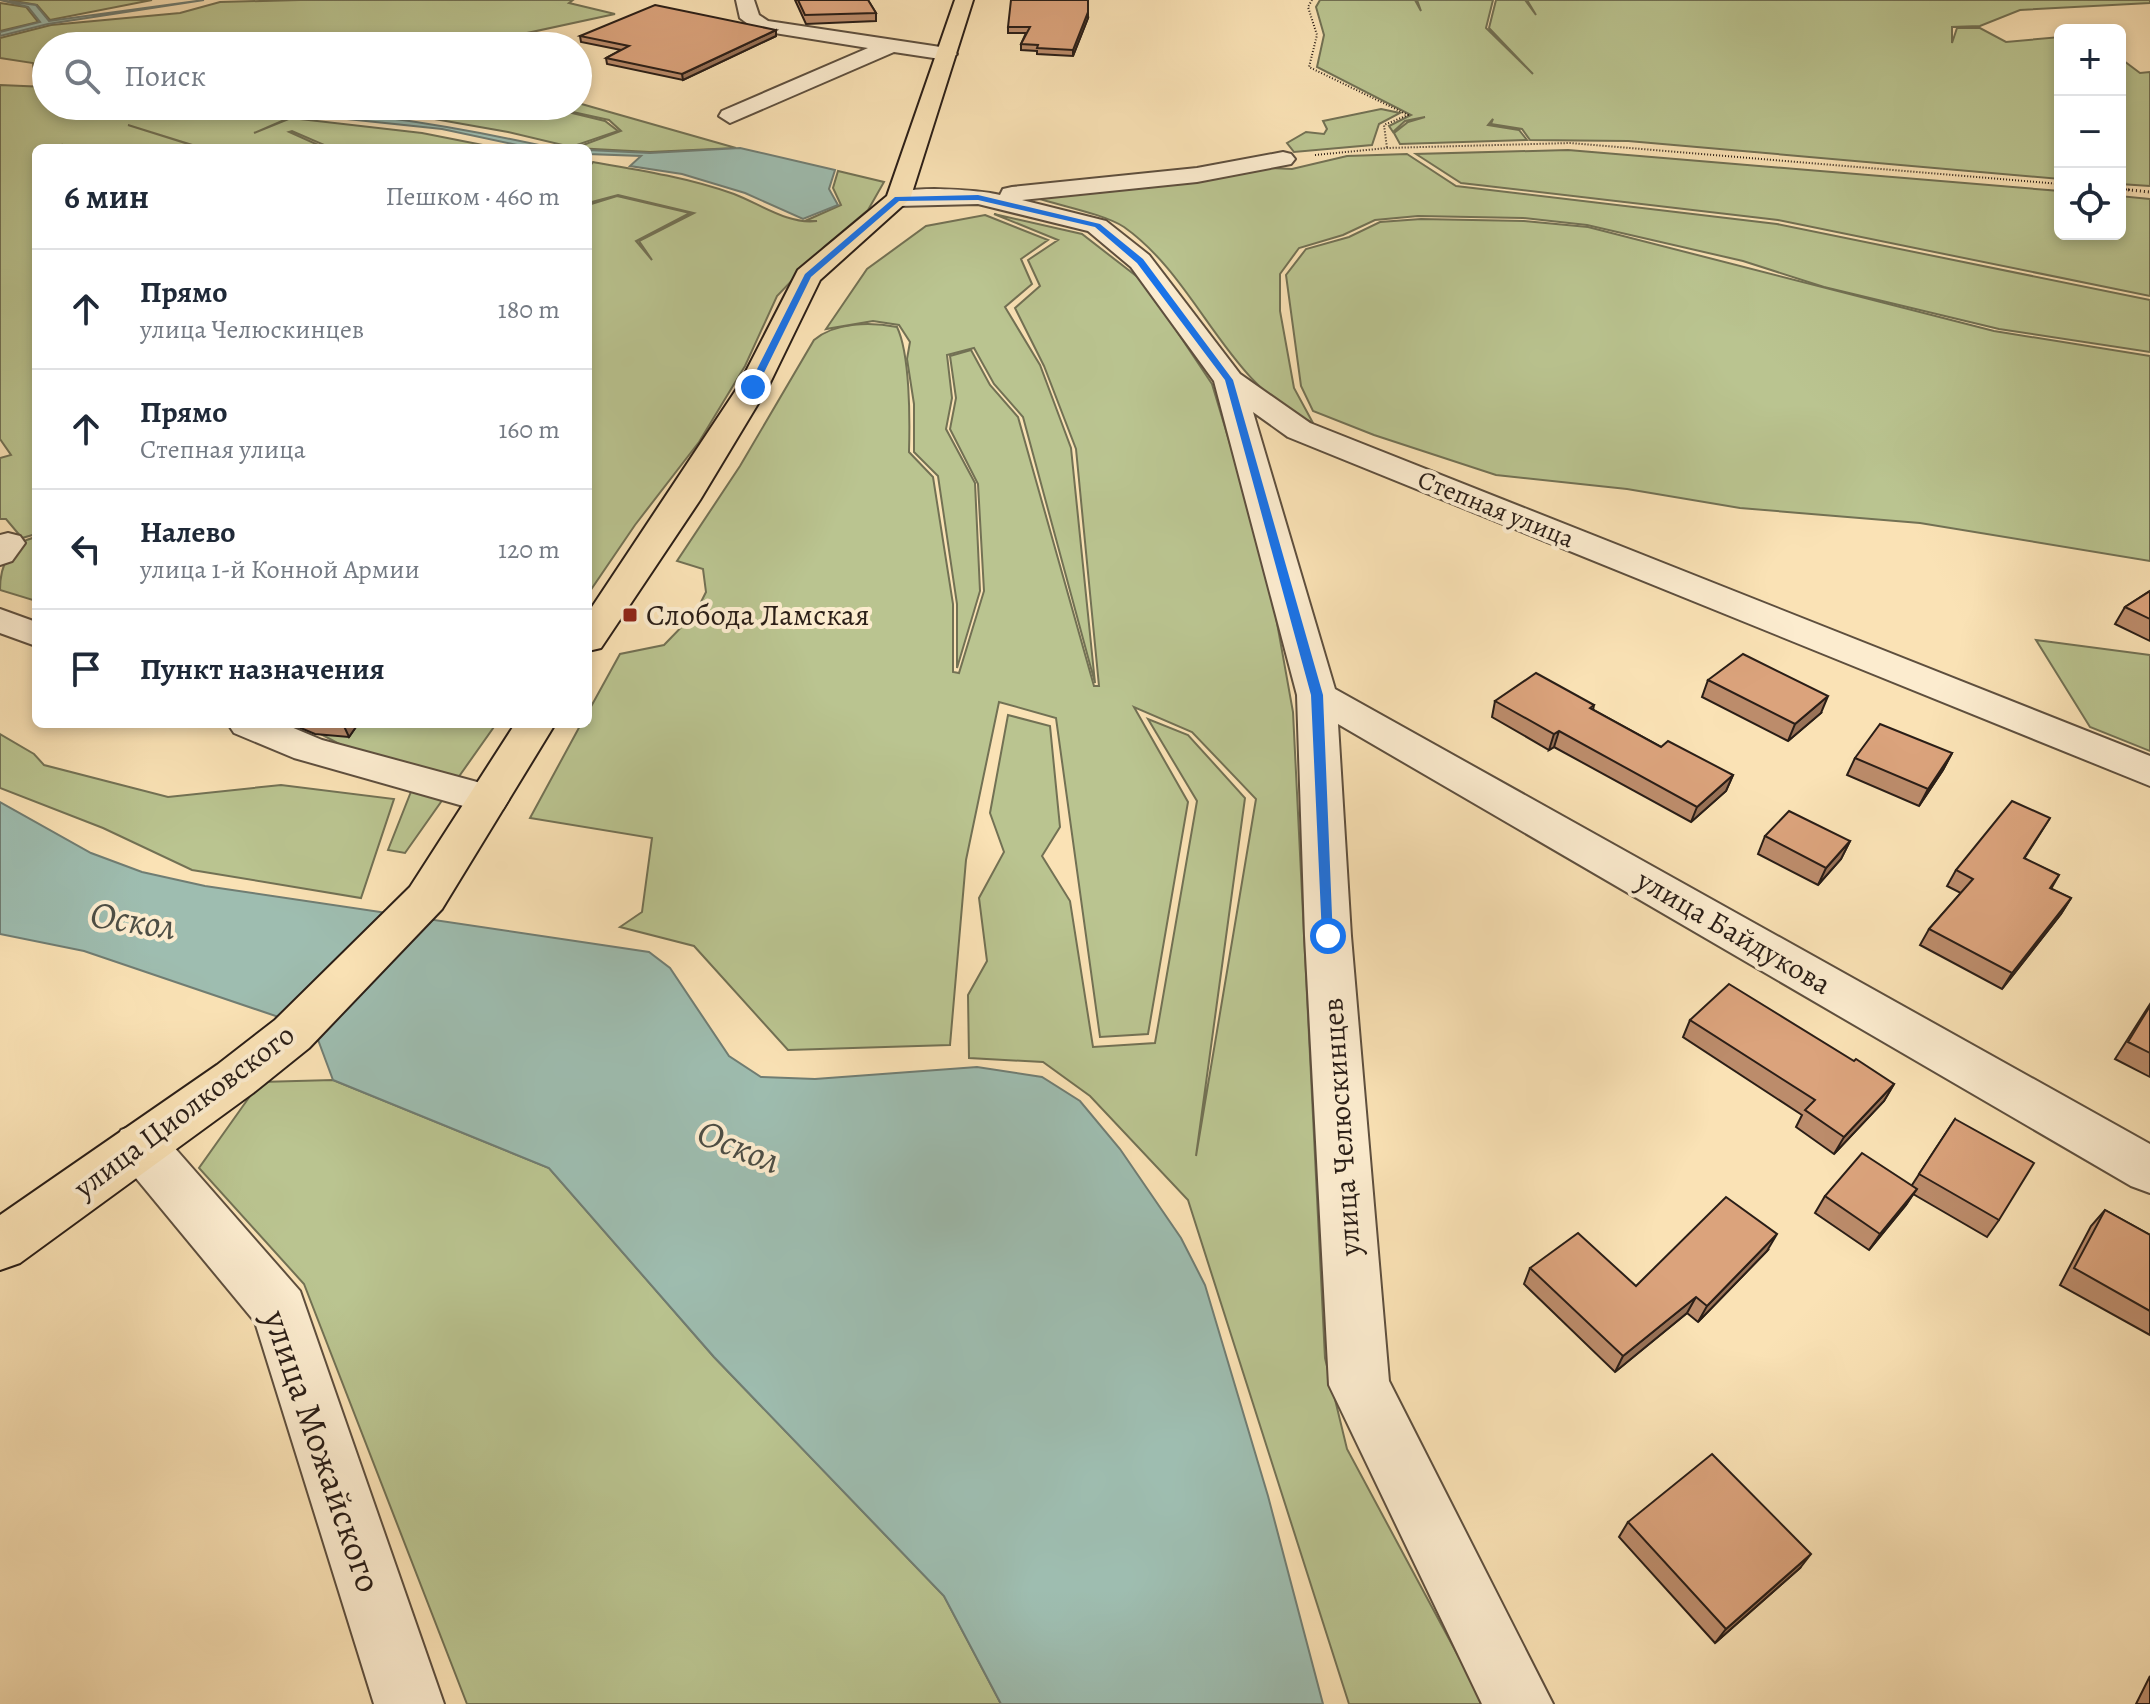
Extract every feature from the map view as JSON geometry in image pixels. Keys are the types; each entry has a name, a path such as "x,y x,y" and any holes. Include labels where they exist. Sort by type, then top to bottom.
{"main road":[{"path":"592,634 683,500 753,387 808,276 902,189 964,0"},
{"name":"улица Циолковского","path":"0,1246 235,1079 292,1034 426,898 532,728"}],"street":[{"path":"745,0 750,18 763,26 947,54"},
{"path":"730,116 888,47"},
{"path":"978,197 1197,175 1283,159"},
{"name":"Степная улица","path":"902,189 978,197 1097,226 1140,261 1229,380 1299,430 2150,772"},
{"name":"улица Челюскинцев","path":"1229,380 1317,695 1328,936 1359,1385 1518,1704"},
{"path":"0,620 32,633"},
{"name":"улица Байдукова","path":"1317,695 2150,1170"},
{"path":"258,728 308,749 488,799"},
{"name":"улица Можайского","path":"140,1145 280,1309 409,1704"}],"path":[{"path":"1312,0 1308,7 1317,35 1309,67 1408,115 1384,125 1387,148"},
{"path":"1283,159 1387,148 1571,143 2054,183"},
{"path":"2126,190 2150,192"}],"green space":[{"path":"9,0 152,0 50,20 37,5"},
{"path":"573,0 569,3 615,14 532,32 32,32 32,63 0,58 0,38 51,25 180,13 220,2"},
{"path":"1320,0 1415,0 1421,11 1417,0 1493,0 1486,28 1533,74 1489,28 1496,0 1525,0 1536,15 1527,0 2150,0 2150,3 2020,10 1980,26 1952,27 1952,43 1957,28 1980,28 2006,42 2054,38 2054,178 1628,141 1530,140 1522,129 1491,124 1493,119 1488,125 1519,130 1527,140 1400,144 1394,133 1408,122 1425,117 1405,121 1393,132 1389,126 1411,115 1317,67 1324,35 1316,7"},
{"path":"0,3 26,7 38,22 0,31"},
{"path":"2126,62 2140,73 2150,72 2150,186 2126,184"},
{"path":"0,85 32,86 32,120 284,120 254,133 286,120 308,120 422,133 478,144 322,144 292,131 289,132 316,144 189,144 128,125 188,144 32,144 32,535 22,538 6,519 0,519 0,458 11,455 0,439"},
{"path":"592,107 736,148 650,152 592,149 592,144 586,144 621,131 609,120 592,116"},
{"path":"1381,109 1400,113 1379,124 1372,145 1294,152 1287,143 1306,132 1324,134 1327,129 1323,121"},
{"path":"592,118 605,121 618,131 580,144 558,144 440,120"},
{"path":"1568,150 2054,190 2054,240 2126,240 2126,197 2150,199 2150,296 1778,220 1461,183 1416,154"},
{"path":"1407,154 1456,186 1777,224 2150,300 2150,352 1999,329 1824,287 1743,261 1587,225 1523,218 1418,216 1375,220 1343,235 1299,248 1280,274 1280,311 1294,388 1313,423 1283,406 1257,384 1173,275 1150,249 1124,227 1094,214 1037,198 1270,168 1292,169 1347,156"},
{"path":"593,162 700,183 734,194 785,217 805,221 841,205 833,188 838,171 884,182 868,210 824,247 777,296 745,366 699,442 635,525 592,588 592,204 617,196 690,213 636,241 652,260 639,241 694,213 618,195 592,202"},
{"path":"994,214 1082,234 1144,282 1212,384 1267,567 1293,712 1325,1358 1347,1449 1484,1704 1349,1704 1188,1200 1090,1096 1043,1062 969,1058 968,995 987,961 979,898 1004,852 990,813 1008,715 1050,726 1060,827 1042,856 1070,901 1093,1047 1155,1043 1197,801 1148,719 1188,735 1245,798 1196,1156 1256,799 1192,732 1134,707 1188,802 1148,1034 1100,1037 1056,718 999,702 966,860 950,1045 788,1050 694,946 620,927 642,912 652,838 530,818 579,728 592,728 592,705 620,654 664,645 696,612 706,592 703,569 677,561 740,466 814,340 843,327 876,324 897,327 901,339 908,387 909,452 933,477 953,604 953,672 959,673 984,591 978,484 950,429 956,398 950,356 971,350 990,385 1018,417 1094,686 1099,686 1076,449 1044,366 1015,308 1040,286 1028,260 1058,240"},
{"path":"985,215 1048,240 1021,259 1032,284 1005,307 1040,365 1071,448 1095,683 1023,417 994,384 974,348 947,355 952,398 946,429 975,483 980,591 957,668 957,604 938,476 914,452 914,404 907,359 910,342 899,325 873,321 826,329 867,269 926,226"},
{"path":"1421,219 1524,221 1588,227 1994,331 2150,356 2150,561 1920,523 1740,508 1627,489 1496,475 1374,435 1313,411 1301,386 1286,275 1306,249 1349,237 1380,222"},
{"path":"32,538 32,600 0,590 8,556"},
{"path":"2036,640 2150,655 2150,751 2090,727"},
{"path":"309,728 493,728 405,853 388,850 414,784"},
{"path":"0,734 34,754 44,765 168,797 281,785 394,799 361,898 192,870 103,828 0,788"},
{"path":"333,1080 549,1168 714,1357 944,1596 1001,1704 467,1704 304,1284 199,1168 260,1082"}],"water":[{"path":"0,0 36,5 49,21 204,0 48,24 0,36 0,32 40,22 28,7"},
{"path":"356,120 402,120 534,144 512,144 442,129"},
{"path":"740,148 835,170 829,189 838,205 803,219 745,193 682,174 630,166 641,156 592,154 592,150 650,153"},
{"name":"Оскол","path":"0,802 91,853 142,872 205,886 649,952 670,968 729,1056 761,1077 815,1079 977,1067 1042,1077 1080,1101 1120,1149 1181,1238 1205,1285 1268,1496 1323,1704 1001,1704 944,1596 714,1357 549,1168 333,1080 314,1029 84,951 0,934"}],"building":[{"path":"798,0 868,0 876,13 805,15"},
{"path":"1011,0 1088,0 1088,12 1073,50 1021,44 1030,27 1008,27"},
{"path":"655,5 776,30 682,74 606,58 629,46 592,38 590,32"},
{"path":"2150,591 2150,619 2125,607"},
{"path":"1743,654 1828,696 1795,724 1708,680"},
{"path":"1536,673 1594,705 1590,708 1661,747 1668,741 1733,775 1697,807 1559,731 1554,734 1495,701"},
{"path":"1880,724 1952,753 1928,789 1855,758"},
{"path":"2012,801 2050,818 2024,858 2059,875 2050,888 2071,898 2012,973 1929,929 1973,879 1956,870"},
{"path":"1789,811 1850,841 1826,868 1765,836"},
{"path":"1729,984 1894,1084 1844,1137 1805,1110 1815,1100 1690,1020"},
{"path":"2150,1006 2150,1053 2128,1042"},
{"path":"1955,1119 2034,1163 1999,1220 1919,1174"},
{"path":"1862,1153 1917,1189 1880,1234 1825,1196"},
{"path":"1726,1197 1777,1234 1707,1306 1696,1297 1623,1356 1530,1268 1578,1233 1636,1286"},
{"path":"2105,1210 2150,1235 2150,1311 2074,1268"},
{"path":"1712,1454 1811,1554 1726,1629 1628,1522"}],"place":[{"name":"Слобода Ламская","path":"630,615"}],"route":[{"path":"753,387 808,276 898,199 978,197 1097,226 1140,261 1229,380 1317,695 1328,936"}]}
